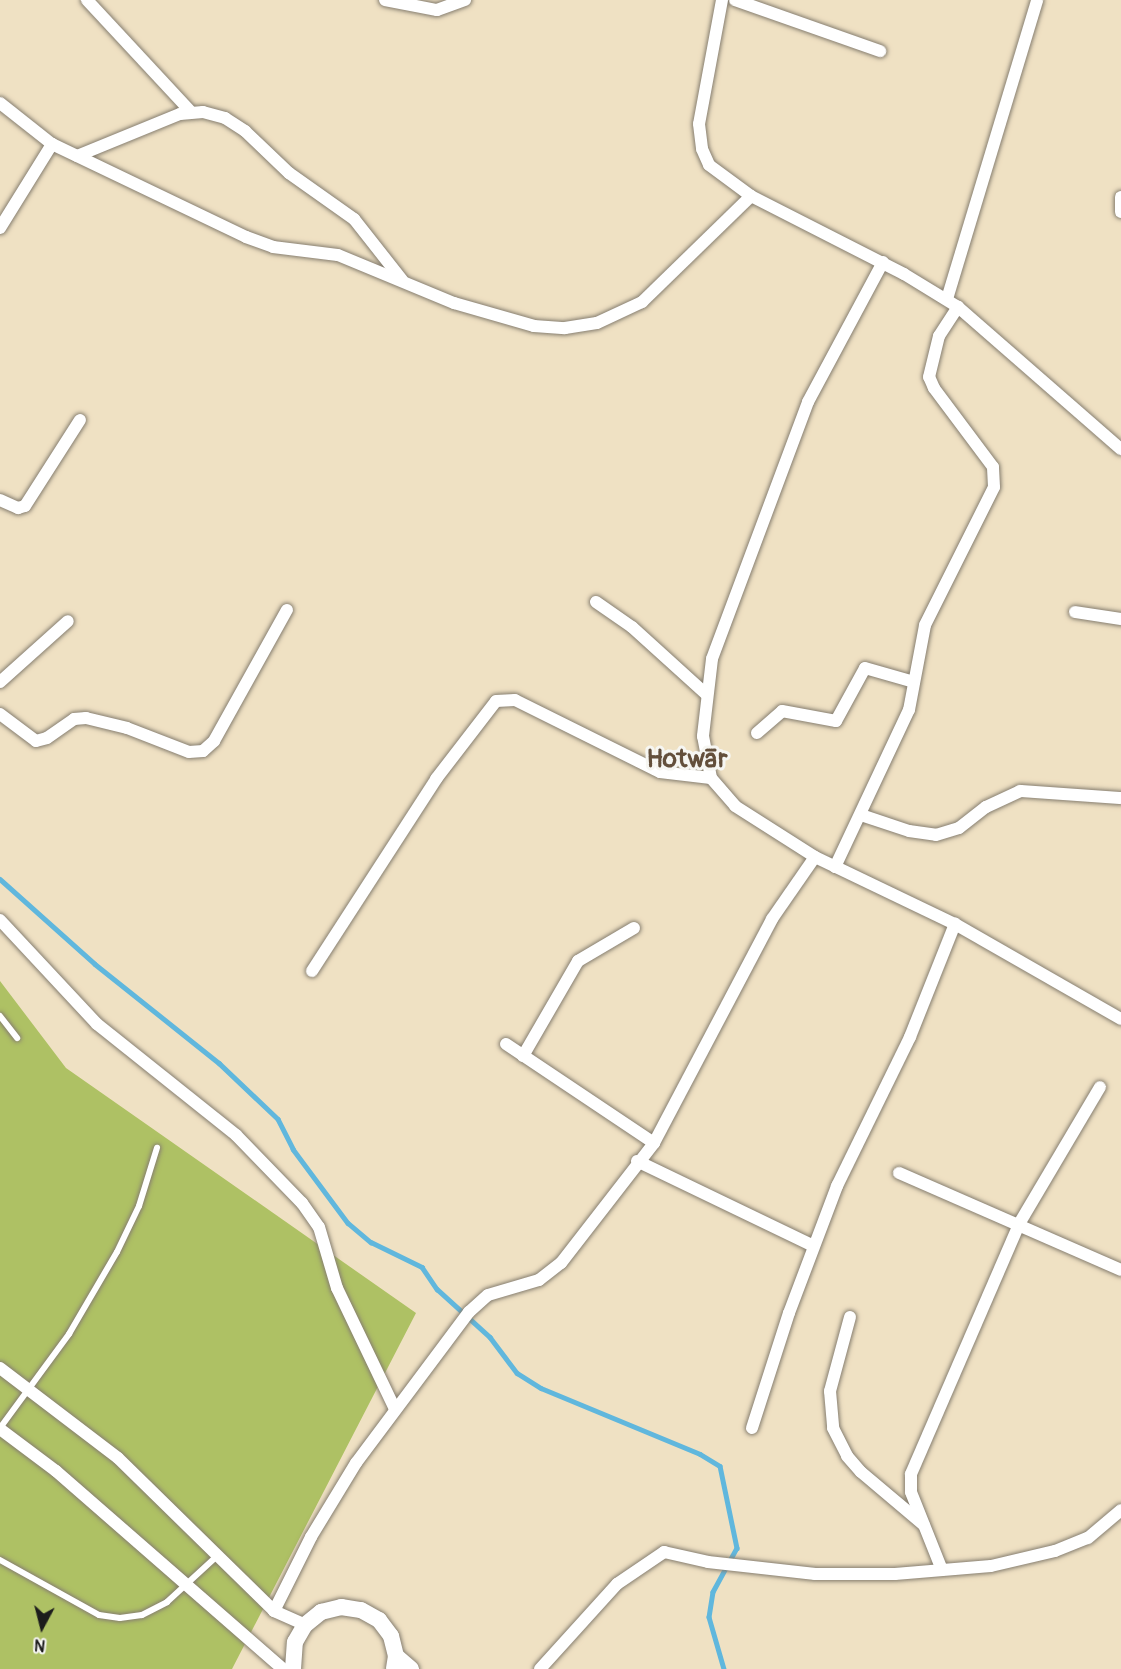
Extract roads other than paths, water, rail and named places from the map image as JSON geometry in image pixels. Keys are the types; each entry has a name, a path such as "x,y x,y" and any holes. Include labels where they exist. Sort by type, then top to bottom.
{"main road":[{"path":"285,1669 295,1642 305,1624 321,1612 341,1607 361,1610 379,1620 391,1636 395,1663 411,1669"},
{"path":"293,1669 295,1642"}],"street":[{"path":"87,0 191,112"},
{"path":"385,0 438,10 465,0"},
{"path":"722,0 699,124 702,149 710,165 751,196 883,262 947,299 1121,449"},
{"path":"735,0 879,51"},
{"path":"947,299 1037,0"},
{"path":"0,104 52,144 261,243 338,255 454,303 526,324 565,328 597,323 642,302 751,196"},
{"path":"77,156 162,119 191,112 216,114 246,131 289,173 354,219 403,281"},
{"path":"0,228 52,144"},
{"path":"1121,196 1121,212"},
{"path":"883,262 807,402 780,469 712,659 706,694 703,736 711,778 735,806 815,857 956,924 1121,1019"},
{"path":"836,867 909,710 925,624 995,481 993,467 934,388 929,376 939,336 958,307"},
{"path":"0,500 18,508 25,506 81,420"},
{"path":"596,602 632,627 706,694"},
{"path":"0,714 36,741 47,738 74,720 86,718 127,728 189,752 203,751 214,741 287,610"},
{"path":"1075,612 1121,619"},
{"path":"0,682 68,621"},
{"path":"757,733 782,711 836,721 865,668 914,682"},
{"path":"312,971 436,779 495,701 515,700 660,772 711,778"},
{"path":"861,815 909,831 936,834 959,828 986,807 1020,791 1121,798"},
{"path":"274,1611 317,1528 395,1409 460,1323 488,1295 539,1280 561,1263 637,1161 654,1143 772,919 815,857"},
{"path":"0,920 97,1024 236,1135 302,1203 319,1227 337,1288 395,1409"},
{"path":"752,1428 814,1246 837,1186 910,1037 956,924"},
{"path":"523,1056 578,961 634,928"},
{"path":"506,1044 654,1143"},
{"path":"942,1570 911,1492 911,1474 1019,1224 1100,1087"},
{"path":"637,1161 814,1246"},
{"path":"899,1173 1019,1224 1115,1270 1121,1270"},
{"path":"850,1317 830,1390 833,1428 847,1456 861,1472 925,1526"},
{"path":"0,1368 118,1458 274,1611 305,1624"},
{"path":"0,1429 57,1471 285,1669"},
{"path":"540,1669 617,1584 664,1552 708,1562 815,1574 991,1566 1055,1551 1088,1538 1121,1510"}],"lane":[{"path":"0,1016 17,1038"},
{"path":"0,1429 69,1334 117,1252 139,1206 157,1148"},
{"path":"0,1560 99,1615 120,1618 142,1614 188,1586 217,1556"}],"waterway":[{"path":"0,879 95,964 219,1063 278,1119 293,1149 348,1223 371,1242 422,1267 437,1289 490,1337 517,1373 541,1388 700,1454 720,1466 737,1548 713,1592 709,1617 724,1669"}],"district":[{"name":"Hotwār","path":"687,760"}]}
